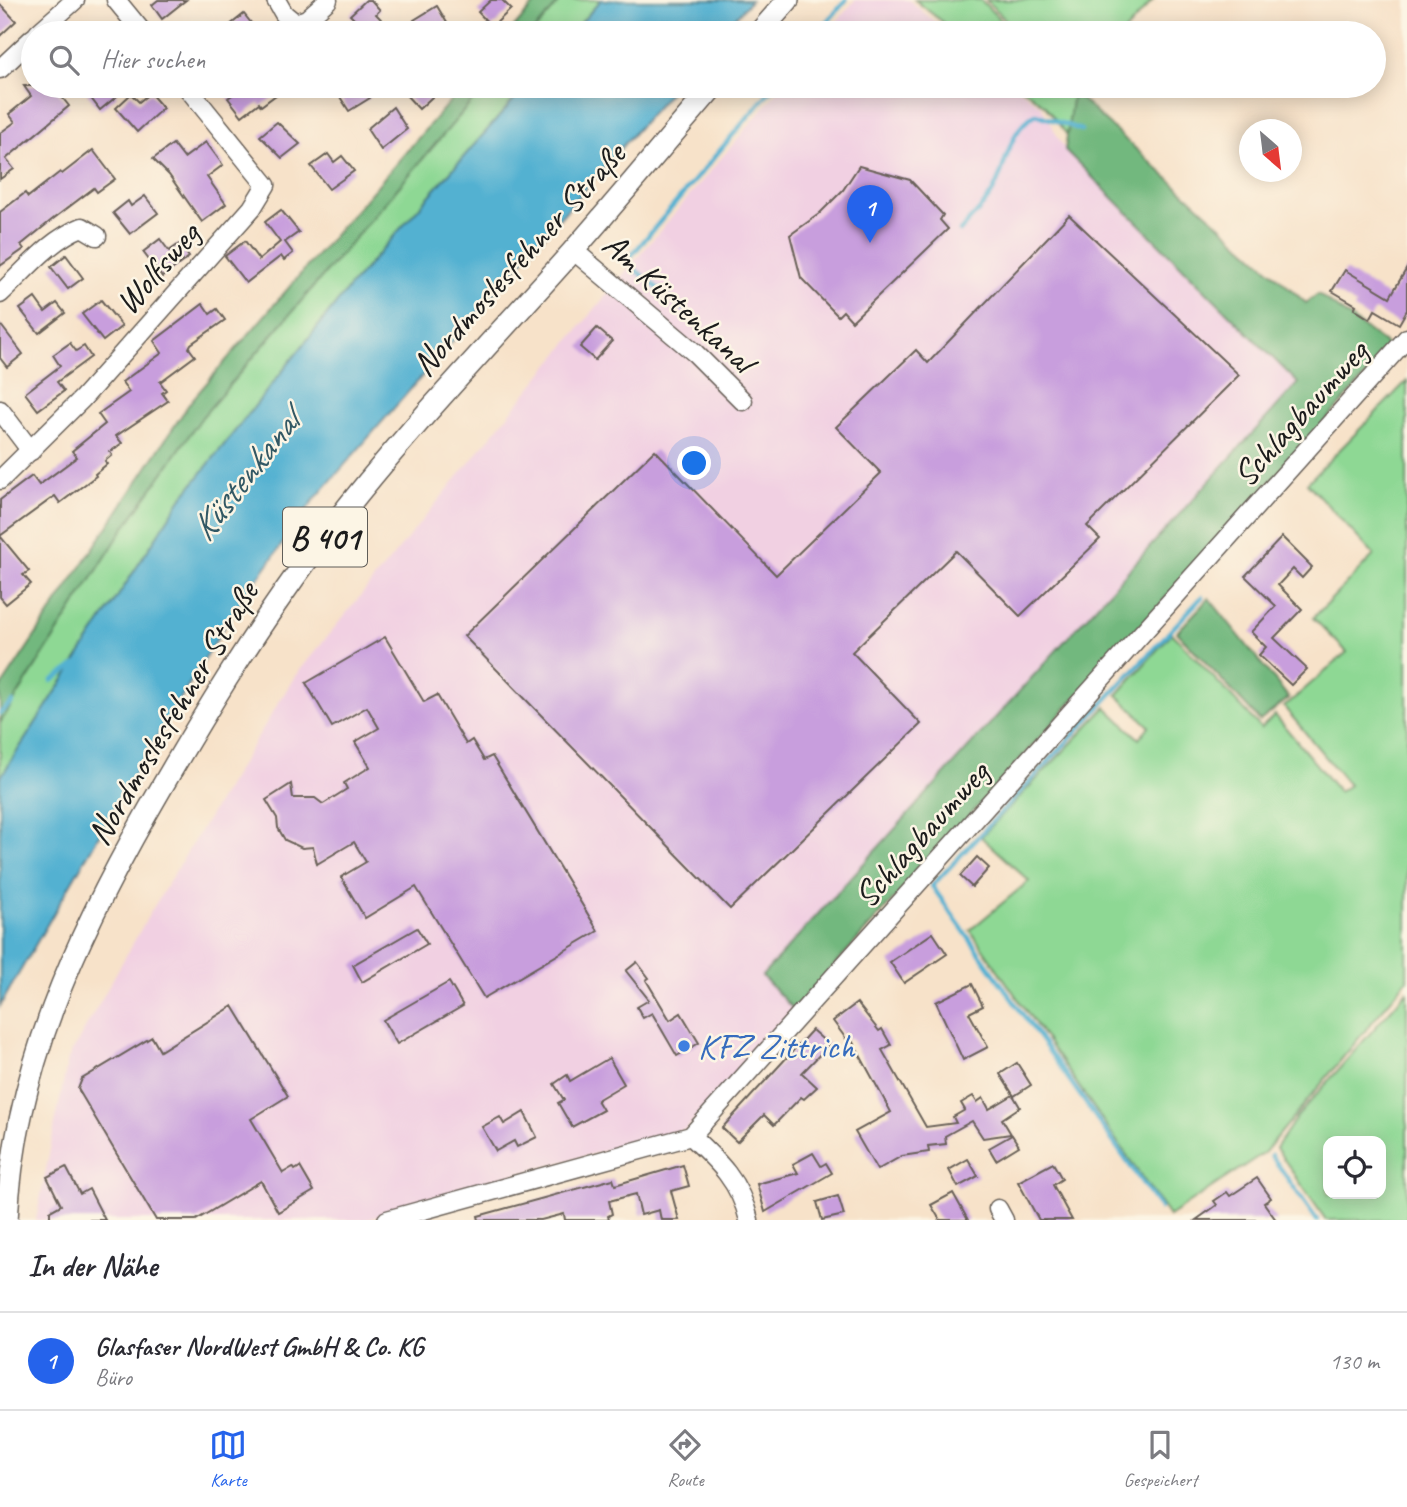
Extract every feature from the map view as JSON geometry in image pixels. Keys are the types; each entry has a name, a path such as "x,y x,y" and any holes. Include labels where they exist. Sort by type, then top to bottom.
{"main road":[{"path":"770,21 788,0"},
{"name":"Nordmoslesfehner Straße","path":"7,1220 23,1111 58,993 98,900 174,766 258,630 330,530 442,394 573,250 704,98"}],"street":[{"path":"51,21 75,0"},
{"path":"116,0 133,21"},
{"path":"276,0 284,14 293,21"},
{"path":"301,21 307,19 328,0"},
{"path":"0,69 21,49"},
{"name":"Wolfsweg","path":"0,480 31,452 113,365 252,208 266,185 196,98"},
{"path":"0,294 36,258 71,231 82,227 97,236"},
{"name":"Am Küstenkanal","path":"573,250 695,353 743,401"},
{"name":"Schlagbaumweg","path":"691,1136 1407,338"},
{"path":"0,410 31,452"},
{"path":"387,1220 431,1214 691,1136 723,1166 738,1186 749,1220"}],"shaded area":[{"path":"855,0 909,0 934,21 837,21"},
{"path":"772,98 1031,98 1041,106 1065,150 1299,383 762,975 794,1010 686,1129 456,1191 366,1220 36,1220 68,1059 150,913 295,676 626,271"}],"green space":[{"path":"538,0 561,0 543,21 520,21"},
{"path":"561,0 601,0 583,21 543,21"},
{"path":"915,0 981,0 1001,21 941,21"},
{"path":"986,0 1153,0 1135,21 1006,21"},
{"path":"453,98 475,98 202,417 120,534 0,723 0,689 191,401"},
{"path":"475,98 515,98 351,285 181,499 0,778 0,723 120,534 202,417"},
{"path":"1035,98 1073,98 1067,135 1045,106"},
{"path":"1072,98 1080,98 1306,303 1318,294 1391,348 794,1010 762,976 1298,383 1065,150"},
{"path":"1407,381 1407,980 1265,1152 1169,1216 970,930 1029,881 981,837 1106,707 1139,739 1149,726 1117,695 1172,633 1261,728 1275,715 1339,792 1349,785 1284,707 1347,652 1313,618 1374,555 1307,483"},
{"path":"1209,598 1289,698 1260,721 1177,632"},
{"path":"1407,991 1407,1220 1326,1220 1276,1148 1296,1118"}],"water":[{"path":"601,0 751,0 733,21 583,21"},
{"name":"Küstenkanal","path":"515,98 665,98 313,501 231,616 139,766 0,1006 0,778 181,499 351,285"}],"building":[{"path":"158,0 186,0 162,19 152,5"},
{"path":"366,0 371,0 380,10 376,14 383,21 356,21 350,15"},
{"path":"491,0 502,0 511,9 498,21 486,21 478,12"},
{"path":"0,4 16,21 0,36"},
{"path":"437,6 446,21 415,21"},
{"path":"244,14 250,21 235,21"},
{"path":"29,98 63,98 69,106 6,159 14,169 0,179 0,133 15,122 9,114"},
{"path":"91,98 115,98 100,110"},
{"path":"127,98 135,98 139,102 144,98 154,98 163,108 137,132 116,108"},
{"path":"228,98 272,98 261,106 259,103 242,116"},
{"path":"341,98 370,98 349,111"},
{"path":"409,98 431,98 419,109"},
{"path":"393,107 407,129 381,150 367,129"},
{"path":"277,122 300,144 282,158 260,136"},
{"path":"206,142 223,165 207,177 226,204 202,222 169,175 153,159 173,144 184,158"},
{"path":"93,150 115,179 97,192 94,188 53,219 21,245 24,249 0,266 0,212 25,193 28,197"},
{"path":"328,154 334,162 342,156 354,171 329,189 311,166"},
{"path":"859,166 910,180 943,215 940,220 948,229 852,321 843,311 838,316 801,278 790,235 819,214 843,190"},
{"path":"145,196 158,213 130,234 113,213 128,201 131,206"},
{"path":"281,210 299,232 285,242 293,253 284,260 281,256 246,283 225,256 245,241 259,260 280,242 265,222"},
{"path":"1069,215 1239,375 1087,526 1100,539 1020,616 956,551 852,652 921,724 730,909 464,636 655,450 776,575 881,473 836,427 916,350 928,363"},
{"path":"160,239 169,251 179,244 189,257 162,277 143,252"},
{"path":"66,255 83,278 68,289 51,267"},
{"path":"1407,268 1407,310 1399,324 1375,310 1370,319 1354,309 1356,305 1332,291 1345,270 1390,297"},
{"path":"35,298 45,312 57,303 65,313 39,333 20,309"},
{"path":"101,300 122,326 103,341 82,314"},
{"path":"203,304 210,314 217,309 225,320 191,344 189,348 195,356 160,382 166,390 162,393 168,401 116,436 122,443 110,452 112,455 105,461 107,464 96,476 60,503 55,496 0,536 0,500 32,476 39,485 77,457 72,451 105,424 98,414 129,392 122,382 162,353 154,341"},
{"path":"0,324 23,354 7,367 0,358"},
{"path":"597,328 612,341 595,360 580,347"},
{"path":"70,343 76,351 84,346 91,357 57,382 64,391 38,410 25,393 60,366 53,355"},
{"path":"0,536 29,571 23,575 31,584 6,604 0,597"},
{"path":"1282,537 1312,567 1302,578 1293,569 1278,585 1302,609 1274,638 1307,669 1291,685 1259,655 1266,647 1251,632 1276,606 1245,576"},
{"path":"385,637 424,702 437,695 466,744 472,740 484,760 492,756 598,931 484,998 416,887 365,918 341,877 366,862 354,842 317,864 313,847 302,848 285,840 278,828 277,818 266,800 291,784 293,798 315,798 323,804 347,789 344,783 370,767 355,742 379,728 367,707 332,727 306,683"},
{"path":"977,857 989,868 972,887 960,876"},
{"path":"417,928 427,944 362,982 353,965"},
{"path":"933,933 947,954 904,983 890,962"},
{"path":"637,962 649,978 646,980 670,1020 681,1013 699,1043 677,1056 652,1013 643,1018 637,1007 649,1000 626,971"},
{"path":"449,982 463,1006 397,1044 383,1020"},
{"path":"972,984 983,1006 969,1013 988,1047 963,1060 936,1002"},
{"path":"857,1003 879,1031 882,1029 891,1045 882,1050 926,1127 956,1123 953,1117 965,1110 961,1103 973,1096 977,1102 983,1098 989,1109 1013,1095 1020,1107 1002,1119 1011,1134 983,1138 972,1121 945,1136 946,1144 928,1146 929,1152 902,1156 877,1170 855,1132 891,1112 850,1037 847,1040 833,1021"},
{"path":"233,1006 288,1096 251,1119 283,1173 293,1167 295,1170 300,1167 314,1191 278,1212 261,1181 196,1220 156,1220 78,1089 82,1079 152,1037 160,1051"},
{"path":"812,1030 829,1045 802,1073 817,1087 804,1099 801,1097 774,1125 764,1115 737,1142 722,1128"},
{"path":"609,1058 624,1084 597,1100 603,1110 572,1127 558,1103 564,1100 554,1084 567,1075 570,1081"},
{"path":"1017,1063 1031,1085 1014,1096 1000,1074"},
{"path":"524,1112 537,1137 517,1147 514,1141 496,1151 482,1127 500,1117 504,1124"},
{"path":"1012,1135 1019,1146 996,1160 989,1148"},
{"path":"813,1153 821,1166 826,1163 832,1173 765,1212 757,1184 798,1173 793,1164"},
{"path":"968,1159 978,1176 958,1187 949,1170"},
{"path":"1053,1163 1062,1179 1053,1185 1072,1220 1039,1220 1018,1182"},
{"path":"683,1165 689,1186 671,1191 679,1220 661,1220 659,1210 641,1215 636,1194 609,1201 612,1214 608,1216 609,1220 565,1220 564,1214 541,1220 479,1220 478,1216 613,1179 615,1185"},
{"path":"66,1167 80,1194 89,1189 105,1220 50,1220 50,1211 61,1205 47,1177"},
{"path":"1257,1178 1271,1198 1264,1203 1276,1220 1196,1220 1217,1205 1214,1201 1227,1192 1230,1196"},
{"path":"953,1193 968,1220 940,1220 931,1205"},
{"path":"838,1196 844,1215 822,1220 817,1202"}],"waterway":[{"path":"828,21 846,0"},
{"path":"683,309 626,262 764,98"},
{"path":"960,231 992,193 1013,139 1026,121 1036,114 1081,130"},
{"path":"1160,1208 932,886 1202,597"},
{"path":"52,681 75,665"},
{"path":"0,713 13,702"},
{"path":"1271,1155 1317,1220"}],"place":[{"name":"Glasfaser NordWest GmbH & Co. KG","path":"870,243"},
{"name":"KFZ Zittrich","path":"684,1046"}]}
